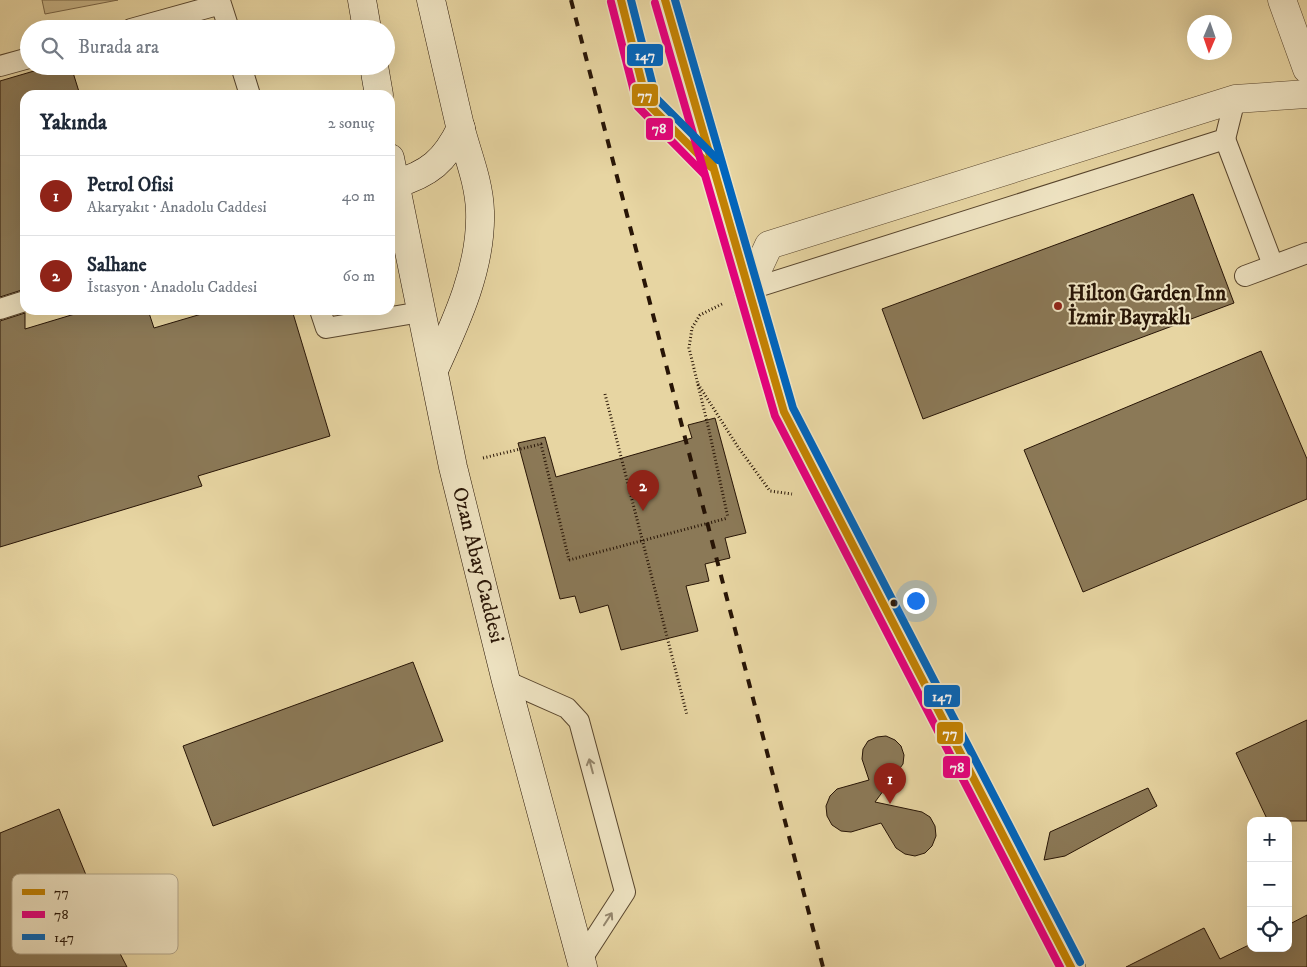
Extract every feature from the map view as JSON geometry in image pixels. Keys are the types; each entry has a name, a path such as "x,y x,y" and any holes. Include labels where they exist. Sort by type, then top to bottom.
{"main road":[{"path":"362,0 365,20"},
{"path":"431,0 461,128 477,185 480,212 473,269 455,325 434,370"},
{"path":"665,0 784,412 1071,967"},
{"path":"1282,0 1307,70"},
{"path":"376,75 378,90"},
{"path":"748,290 769,245 1235,99 1307,94"},
{"path":"395,172 414,178 427,171 452,148 461,128"},
{"name":"Ozan Abay Caddesi","path":"395,186 453,467 506,681 582,963"}],"lane":[{"path":"621,0 646,103 714,170"},
{"path":"163,20 221,4 226,20"},
{"path":"0,66 20,60"},
{"path":"244,75 248,90"},
{"path":"1235,99 1225,139 1273,265"},
{"path":"748,290 1225,139"},
{"path":"1245,276 1307,253"},
{"path":"0,308 20,302"},
{"path":"322,315 326,328 420,312"},
{"path":"506,681 567,708 579,721 624,892 582,963"}],"path":[{"path":"453,467 541,444 569,560 728,518 710,430 689,348 692,328 700,315 748,290"},
{"path":"696,381 738,447 770,491"},
{"path":"605,394 688,715"}],"shaded area":[{"path":"42,0 118,0 45,14"}],"building":[{"path":"20,75 74,75 78,90 20,90 20,291 0,297 0,81"},
{"name":"Hilton Garden Inn İzmir Bayraklı","path":"1193,194 1234,303 923,419 882,309"},
{"path":"20,315 25,315 25,329 71,315 150,315 154,328 198,315 294,315 330,436 198,476 202,486 0,547 0,321"},
{"path":"1261,351 1307,459 1307,499 1083,592 1024,450"},
{"path":"715,418 746,533 725,538 730,558 705,564 709,581 686,586 698,631 621,650 608,605 580,613 575,596 560,599 518,443 545,437 556,477 692,438 688,425"},
{"path":"413,662 443,741 213,826 183,746"},
{"path":"1307,720 1307,821 1292,821 1292,817 1266,817 1236,753"},
{"path":"886,736 895,740 901,746 904,755 903,764 875,802 922,812 930,817 935,826 936,836 932,846 925,853 915,856 905,854 896,848 881,823 851,832 841,831 832,825 827,816 826,806 830,796 837,789 869,780 862,759 863,749 868,741"},
{"path":"1148,788 1157,806 1065,856 1044,860 1050,832"},
{"path":"59,809 86,874 12,874 12,954 120,954 127,967 0,967 0,833"},
{"path":"1307,915 1307,967 1126,967 1204,928 1220,959 1247,946 1247,952 1292,952 1292,923"}],"railway":[{"path":"571,0 823,967"}],"transit line":[{"name":"77","path":"621,0 647,103 711,167"},
{"name":"147","path":"631,0 656,98 718,160"},
{"name":"77","path":"665,0 784,412 1071,967"},
{"name":"147","path":"675,0 793,408 1080,962"},
{"name":"78","path":"611,2 638,107 704,174"},
{"name":"78","path":"655,3 775,416 1060,967"}],"place":[{"name":"Hilton Garden Inn İzmir Bayraklı","path":"1058,306"},
{"name":"Salhane","path":"643,511"},
{"name":"Petrol Ofisi","path":"890,804"}]}
